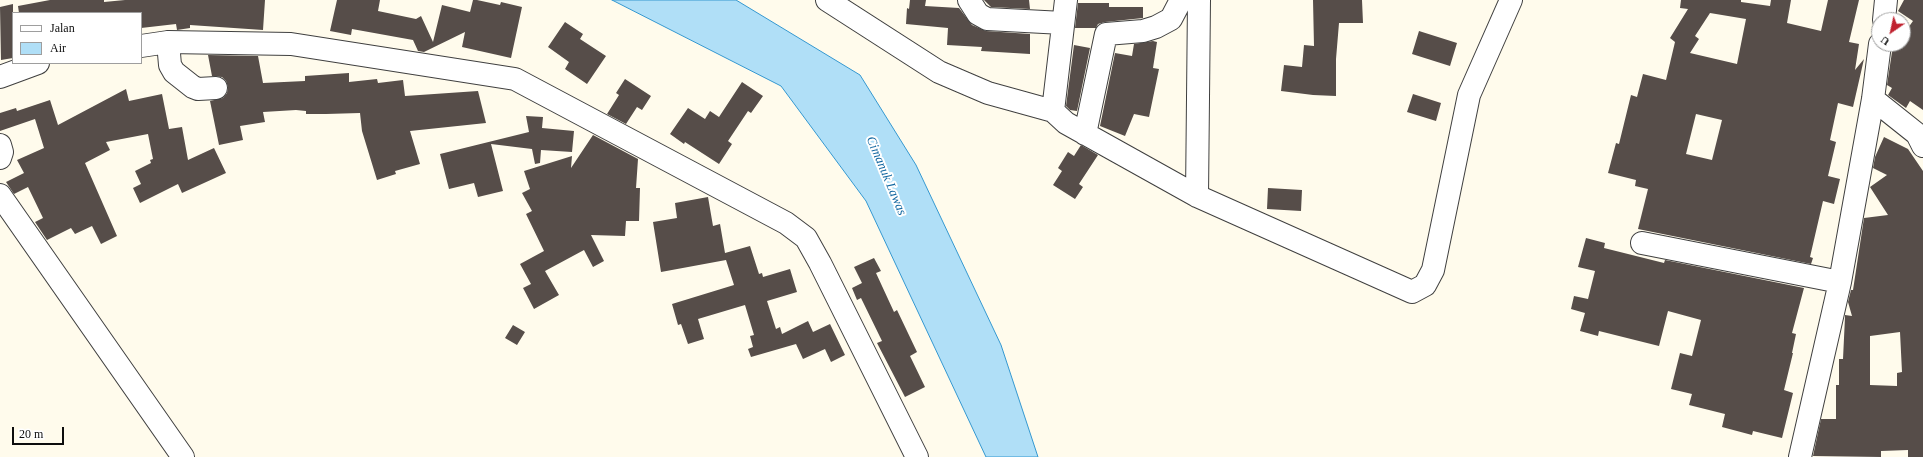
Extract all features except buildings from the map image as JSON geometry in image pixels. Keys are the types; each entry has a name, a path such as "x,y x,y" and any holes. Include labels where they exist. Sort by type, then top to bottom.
{"street":[{"path":"827,0 849,7 939,72 988,93 1053,111 1066,123 1197,196 1412,292 1425,285 1434,270 1469,95 1511,0"},
{"path":"969,0 978,14 987,19 1063,23"},
{"path":"1053,111 1066,0"},
{"path":"1085,134 1106,34 1143,31 1156,27 1171,19 1181,0"},
{"path":"1197,196 1199,0"},
{"path":"1885,12 1886,0"},
{"path":"168,42 170,65 174,72 193,87 198,89 216,88"},
{"path":"142,46 168,42 291,44 515,79 786,223 806,238 917,457"},
{"path":"1800,457 1840,282 1873,99 1879,52"},
{"path":"0,77 35,64"},
{"path":"1873,99 1921,137"},
{"path":"0,145 2,152 0,158"},
{"path":"0,195 183,457"},
{"path":"1642,243 1840,282"}],"water":[{"name":"Cimanuk Lawas","path":"612,0 736,0 860,75 916,165 1001,345 1038,457 986,457 866,201 781,86"}]}
